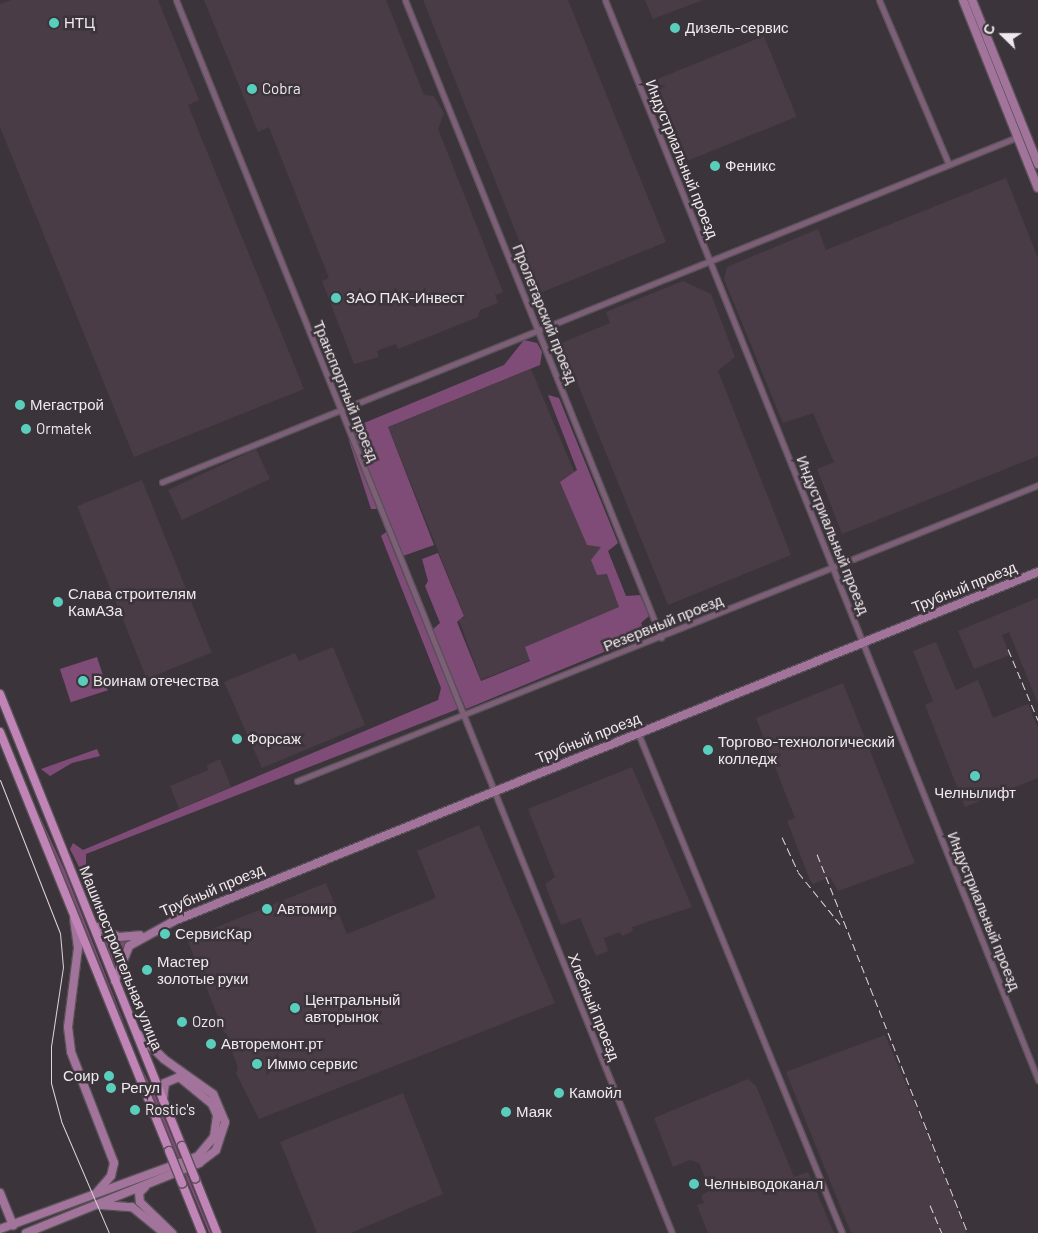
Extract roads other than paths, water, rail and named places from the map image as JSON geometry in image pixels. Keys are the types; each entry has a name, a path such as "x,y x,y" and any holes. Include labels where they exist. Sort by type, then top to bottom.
{"main road":[{"name":"Машиностроительная улица","path":"0,694 217,1233"},
{"name":"Машиностроительная улица","path":"0,732 202,1233"},
{"path":"8,754 20,760 21,748"},
{"path":"24,793 27,779 38,788"},
{"path":"132,1059 136,1049 145,1054"}],"street":[{"name":"Транспортный проезд","path":"176,0 494,790"},
{"name":"Пролетарский проезд","path":"405,0 661,638"},
{"name":"Индустриальный проезд","path":"604,0 1038,1080"},
{"path":"878,0 949,165"},
{"path":"963,0 1038,188"},
{"path":"972,0 1038,164"},
{"path":"162,482 709,260 1026,134"},
{"name":"Резервный проезд","path":"297,781 661,638 1038,485"},
{"name":"Трубный проезд","path":"150,932 494,790 1038,572"},
{"path":"638,732 842,1233"},
{"name":"Хлебный проезд","path":"494,790 672,1233"},
{"path":"74,915 78,948 68,1027 71,1052 114,1163 111,1176 95,1193"},
{"path":"94,926 127,937 150,932"},
{"path":"115,981 124,953 150,932"},
{"path":"26,1233 206,1159 219,1144 225,1122 214,1094 164,1060 136,1031"},
{"path":"0,1229 198,1156 208,1148 217,1125 207,1097 179,1077 165,1083 163,1100"},
{"path":"151,1182 140,1193 140,1202 172,1233"},
{"path":"0,1193 13,1225"},
{"path":"61,1206 67,1210 65,1218"},
{"path":"89,1207 132,1207 164,1233"}],"tram line":[{"path":"0,780 60,933 63,967 51,1046 51,1083 61,1121 109,1233"}],"railway":[{"path":"1008,649 1038,720"},
{"path":"782,837 798,872 840,924"},
{"path":"817,854 968,1233"},
{"path":"930,1205 942,1233"}],"place":[{"name":"НТЦ","path":"54,23"},
{"name":"Дизель-сервис","path":"675,28"},
{"name":"Cobra","path":"252,89"},
{"name":"Феникс","path":"715,166"},
{"name":"ЗАО ПАК-Инвест","path":"336,298"},
{"name":"Мегастрой","path":"20,405"},
{"name":"Ormatek","path":"26,429"},
{"name":"Слава строителям КамАЗа","path":"58,602"},
{"name":"Воинам отечества","path":"83,681"},
{"name":"Форсаж","path":"237,739"},
{"name":"Торгово-технологический колледж","path":"708,750"},
{"name":"Челнылифт","path":"975,776"},
{"name":"Автомир","path":"267,909"},
{"name":"СервисКар","path":"165,934"},
{"name":"Мастер золотые руки","path":"147,970"},
{"name":"Центральный авторынок","path":"295,1008"},
{"name":"Ozon","path":"182,1022"},
{"name":"Авторемонт.рт","path":"211,1044"},
{"name":"Иммо сервис","path":"257,1064"},
{"name":"Соир","path":"109,1076"},
{"name":"Регул","path":"111,1088"},
{"name":"Камойл","path":"559,1093"},
{"name":"Rostic's","path":"135,1110"},
{"name":"Маяк","path":"506,1112"},
{"name":"Челныводоканал","path":"694,1184"}]}
